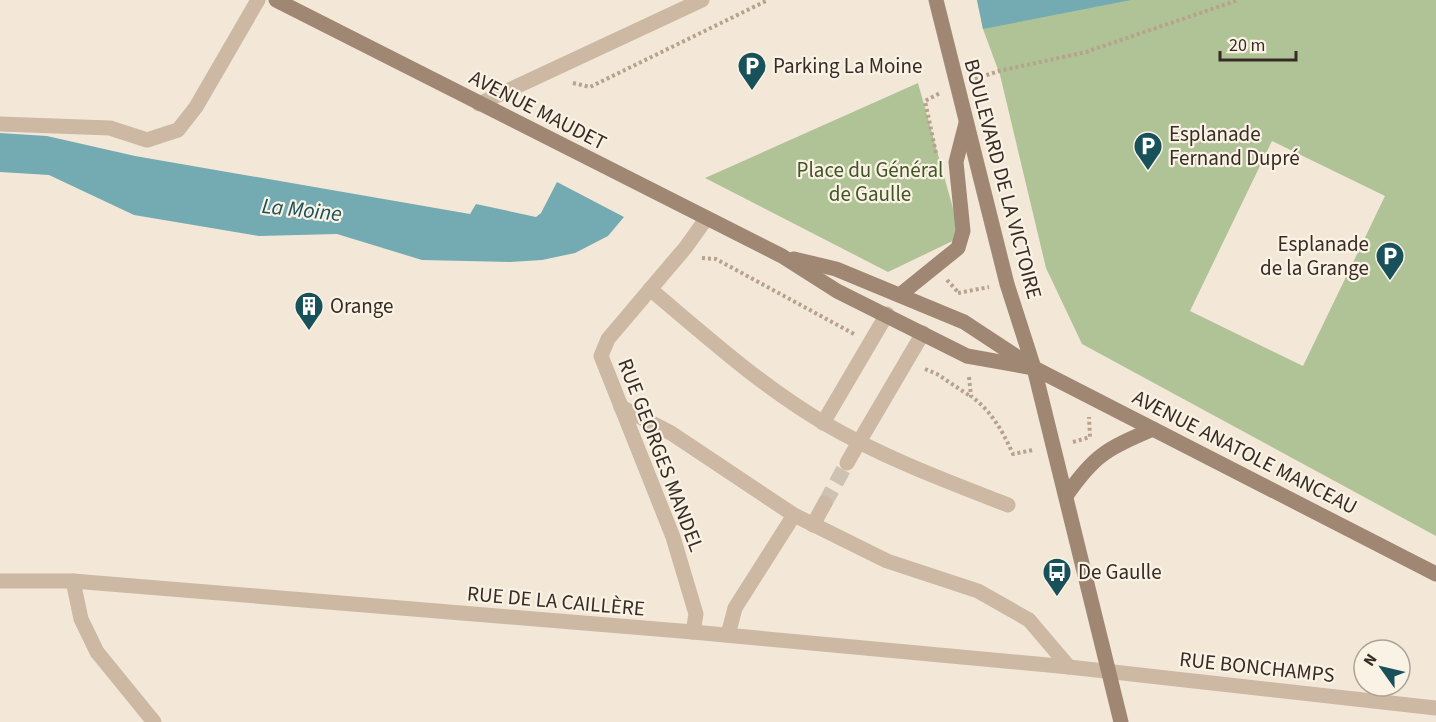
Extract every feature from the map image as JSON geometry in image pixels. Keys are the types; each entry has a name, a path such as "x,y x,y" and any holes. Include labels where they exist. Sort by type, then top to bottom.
{"main road":[{"name":"AVENUE MAUDET","path":"276,0 782,256 837,291 967,356 1034,368"},
{"name":"BOULEVARD DE LA VICTOIRE","path":"936,0 1007,284 1034,368 1122,722"},
{"path":"901,294 957,248 963,231 956,162 966,120"},
{"name":"AVENUE MAUDET","path":"782,256 836,269 901,294 964,322 1034,368"},
{"name":"AVENUE ANATOLE MANCEAU","path":"1034,368 1436,574"},
{"path":"1066,496 1087,466 1101,454 1153,429"}],"street":[{"path":"0,124 110,128 147,140 178,130 196,107 258,0"},
{"path":"479,104 702,0"},
{"name":"RUE GEORGES MANDEL","path":"693,632 696,614 673,537 601,356 608,339 686,247 706,219"},
{"path":"650,288 758,379 823,423 941,479 1008,505"},
{"path":"823,423 886,314"},
{"path":"847,463 923,333"},
{"path":"621,407 671,433 794,515 813,525 887,561 978,591 1029,620 1070,667"},
{"path":"813,525 825,503"},
{"path":"729,635 735,608 794,515"},
{"name":"RUE DE LA CAILLÈRE","path":"0,581 73,581 729,635 1109,671"},
{"path":"73,581 81,619 97,652 154,722"},
{"name":"RUE BONCHAMPS","path":"1109,671 1436,708"}],"path":[{"path":"571,82 590,87 768,0"},
{"path":"938,159 925,100 999,71 1086,52 1238,0"},
{"path":"686,247 705,260 716,259 869,343"},
{"path":"906,362 937,374 971,396"}],"green space":[{"path":"977,0 1436,0 1436,536 1082,344 1046,268 1000,75 983,29","holes":["1272,141 1385,196 1303,366 1190,311"]},
{"name":"Place du Général de Gaulle","path":"918,83 961,237 888,272 705,178"}],"water":[{"path":"977,0 1131,0 983,29"},
{"name":"La Moine","path":"0,133 47,136 135,156 470,214 476,204 536,217 541,213 557,182 624,217 608,236 575,253 542,260 510,262 422,260 337,234 259,236 134,215 49,175 0,172"}],"tunnel":[{"path":"825,503 847,463"}],"place":[{"name":"Parking La Moine","path":"752,92"},
{"name":"Esplanade Fernand Dupré","path":"1148,172"},
{"name":"Esplanade de la Grange","path":"1390,282"},
{"name":"Orange","path":"309,332"},
{"name":"De Gaulle","path":"1057,598"}]}
